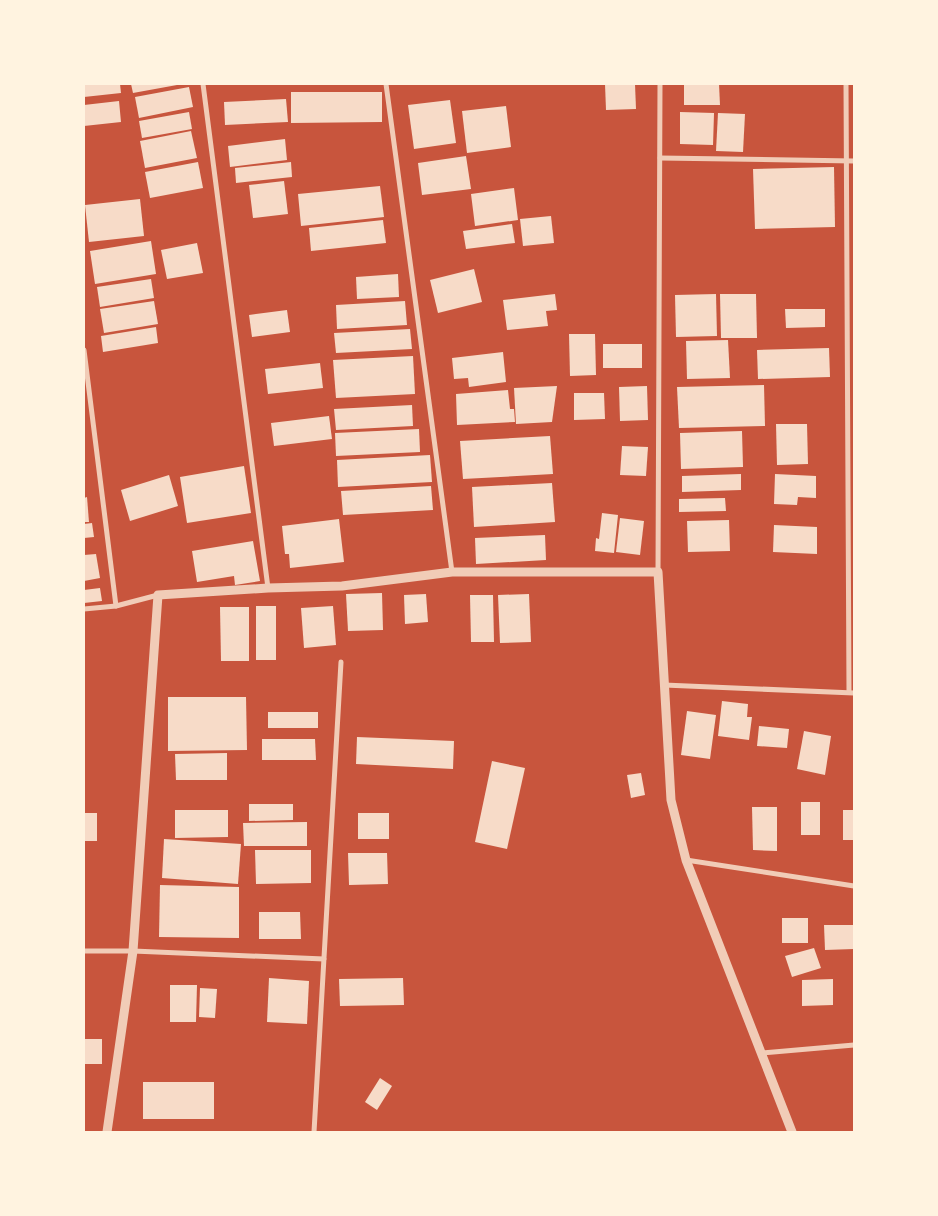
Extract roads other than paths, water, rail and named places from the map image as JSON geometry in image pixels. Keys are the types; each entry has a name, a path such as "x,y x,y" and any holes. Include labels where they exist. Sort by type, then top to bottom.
{"street":[{"path":"203,84 268,588"},
{"path":"386,84 452,572"},
{"path":"660,84 658,572 671,800 686,860 792,1132"},
{"path":"664,685 852,692 846,84"},
{"path":"660,158 854,161"},
{"path":"84,350 116,606"},
{"path":"84,610 116,606 158,595 268,588 342,586 452,572 658,572"},
{"path":"107,1132 133,951 158,595"},
{"path":"314,1132 341,662"},
{"path":"686,860 854,886"},
{"path":"84,951 133,951 324,959"},
{"path":"762,1053 854,1045"}]}
